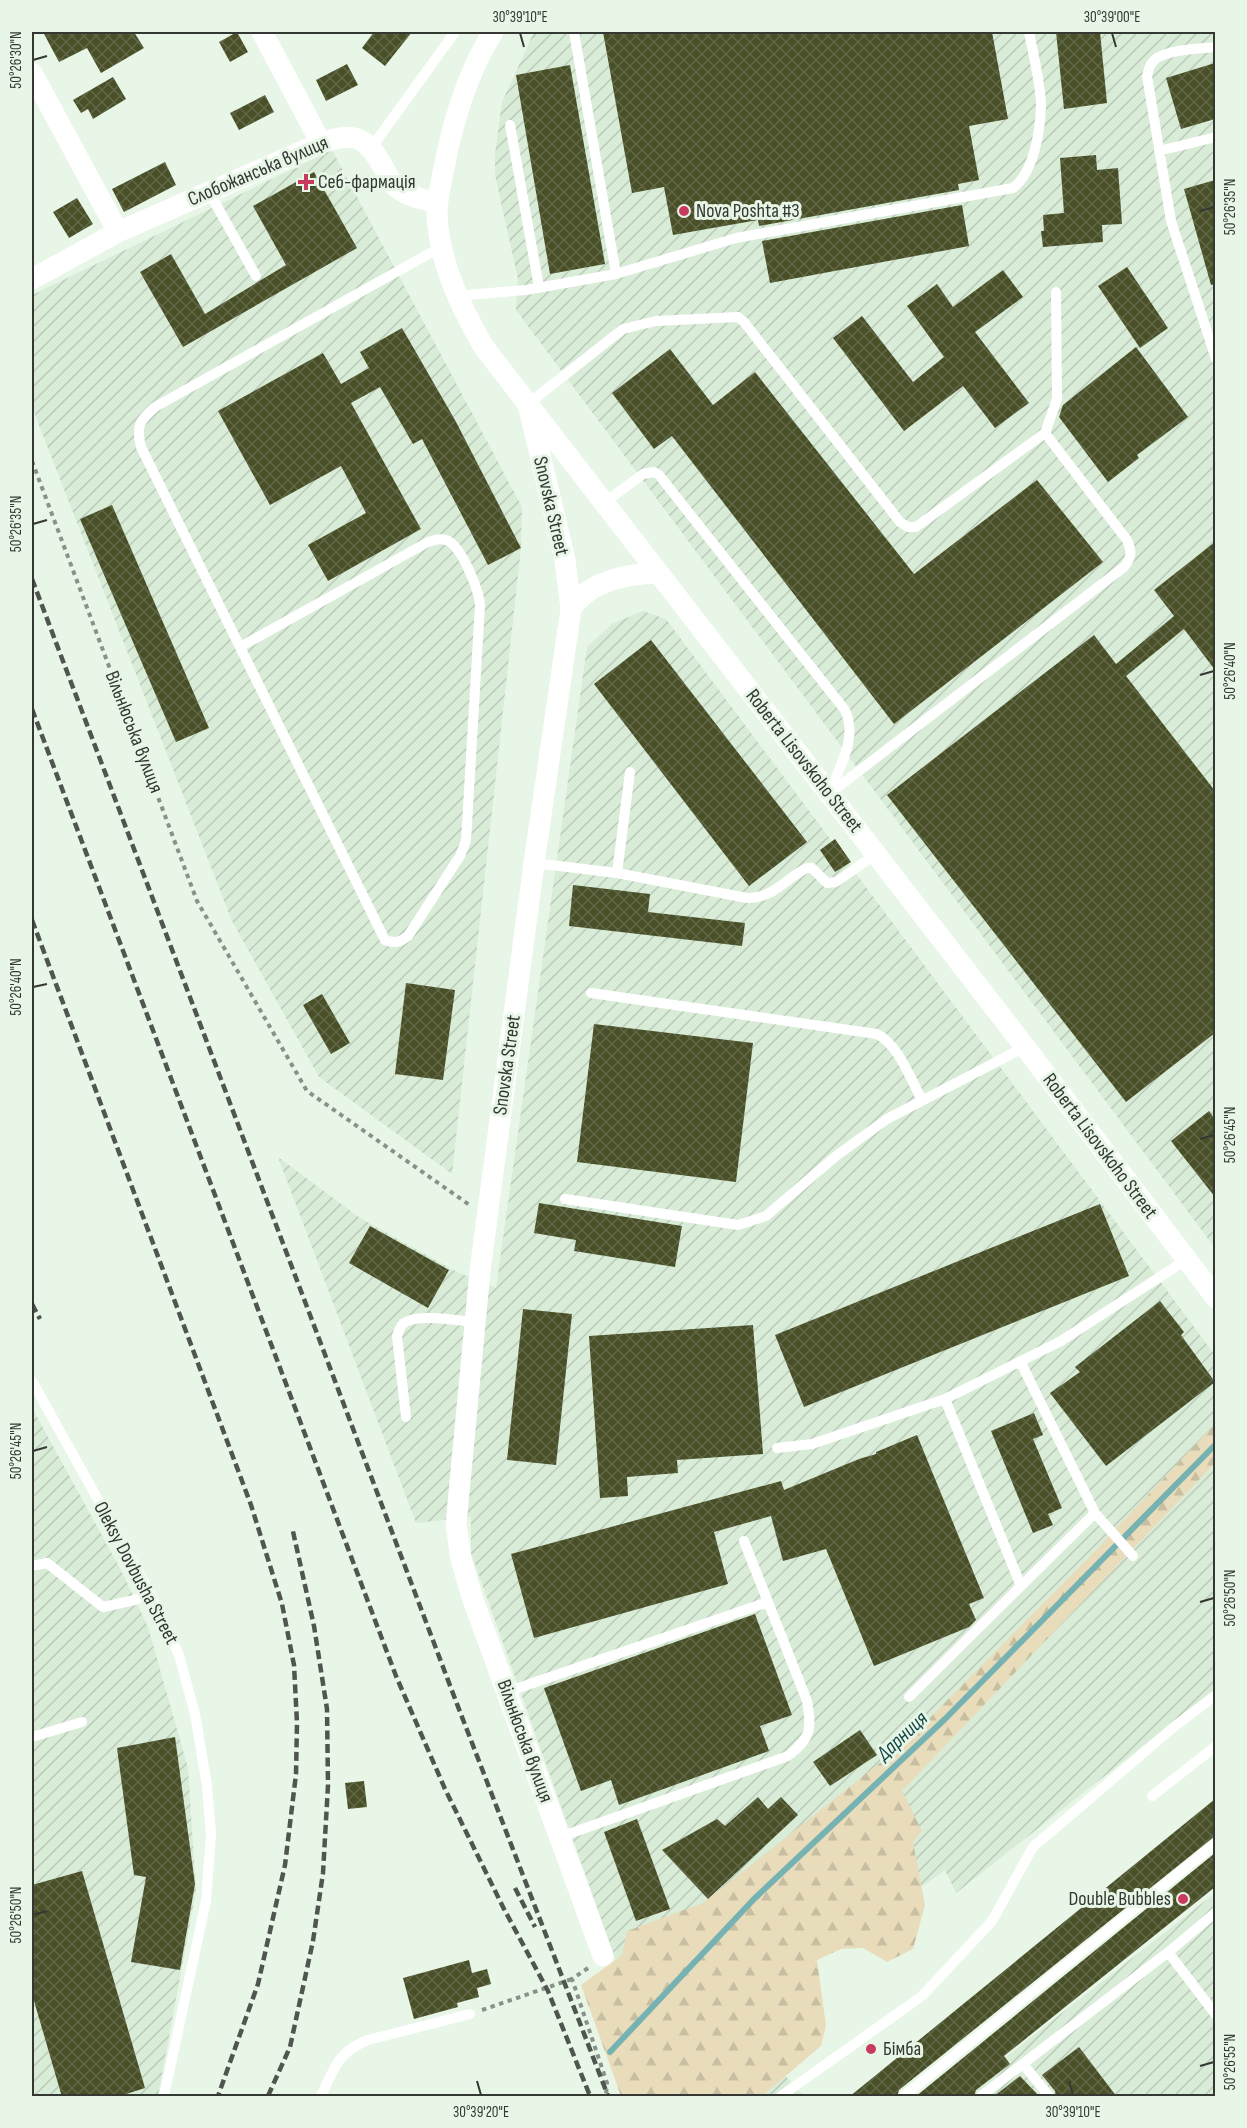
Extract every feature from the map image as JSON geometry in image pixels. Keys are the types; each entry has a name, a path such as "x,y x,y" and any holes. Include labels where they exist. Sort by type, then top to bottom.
{"street":[{"path":"262,32 321,143"},
{"path":"372,147 393,184 408,194 437,203 448,147 465,89 493,32"},
{"path":"32,73 118,232"},
{"name":"Слобожанська вулиця","path":"32,279 118,232 321,143 337,138 354,137 372,147"},
{"name":"Roberta Lisovskoho Street","path":"437,203 437,226 444,262 456,296 483,346 1025,1047 1215,1298"},
{"name":"Snovska Street","path":"456,1524 487,1218 534,863 571,609 565,560 528,404"},
{"path":"571,609 578,597 600,585 628,576 657,573"},
{"name":"Вільнюська вулиця","path":"456,1524 461,1559 472,1597 603,1956"}],"lane":[{"path":"372,147 455,32"},
{"path":"574,32 616,274"},
{"path":"456,296 539,288 616,274 736,238 1013,188 1025,177 1033,160 1041,105 1029,32"},
{"path":"1215,47 1159,56 1152,62 1147,76 1171,221 1215,359"},
{"path":"510,125 539,288"},
{"path":"1159,151 1215,137"},
{"path":"209,192 256,276"},
{"path":"240,647 428,542 440,539 449,541 457,549 475,582 480,598 466,841 460,856 408,936 401,940 393,943 385,940 141,447 137,430 144,417 155,407 441,247"},
{"path":"528,404 623,329 656,321 738,317 900,522 908,527 916,527 1045,433 1057,399 1056,292"},
{"path":"829,794 1124,567 1131,559 1131,549 1127,540 1045,433"},
{"path":"604,503 643,474 654,472 659,475 845,710 851,729 850,739 829,794"},
{"path":"617,873 630,772"},
{"path":"534,863 617,873 757,898 774,892 807,868 812,868 827,883 836,882 876,854"},
{"path":"591,993 877,1034 883,1036 894,1048 922,1100"},
{"path":"565,1199 738,1225 752,1221 766,1216 836,1156 887,1119 1025,1047"},
{"path":"777,1448 812,1444 945,1399 1061,1341 1186,1260"},
{"path":"406,1417 397,1336 400,1327 407,1321 422,1318 475,1322"},
{"path":"1021,1363 1095,1513 1134,1556"},
{"name":"Oleksy Dovbusha Street","path":"32,1381 150,1593 179,1655 195,1714 207,1786 211,1834 206,1901 164,2097"},
{"path":"945,1399 1021,1586"},
{"path":"909,1697 1095,1513"},
{"path":"560,1837 788,1756 804,1743 811,1724 807,1701 744,1541"},
{"path":"32,1566 47,1563 103,1607 135,1600 150,1593"},
{"path":"507,1692 768,1602"},
{"path":"781,2097 922,1996 992,1921 1033,1847 1175,1726 1215,1695"},
{"path":"32,1737 82,1722"},
{"path":"1152,1796 1215,1746"},
{"path":"904,2097 1215,1843"},
{"path":"981,2097 1168,1952 1215,1912"},
{"path":"1168,1952 1215,2015"},
{"path":"321,2097 344,2053 354,2046 368,2040 470,2014"},
{"path":"1023,2064 1049,2097"}],"path":[{"name":"Вільнюська вулиця","path":"32,461 197,901 307,1091 487,1218"},
{"path":"470,2014 572,1979 603,1956"},
{"path":"572,1979 607,2082 606,2097"}],"shaded area":[{"path":"534,32 1215,32 1215,1248 516,310 518,279 495,175 495,154 502,102"},
{"path":"332,150 522,507 521,548 452,1174 319,1077 232,921 32,407 32,295"},
{"path":"643,611 666,619 1215,1355 1215,1689 956,1893 945,1870 844,1944 859,1789 619,1969 471,1553 471,1517 416,1523 278,1157 360,1218 457,1272 496,1288 587,647 612,624"},
{"path":"32,1408 122,1572 148,1627 188,1768 196,1891 158,2096 32,2096"},
{"path":"1215,1893 1215,2096 956,2096"},
{"path":"772,2060 803,2096 725,2096"}],"green space":[{"path":"1215,1424 1215,1463 902,1791 922,1831 913,1842 925,1905 913,1949 887,1962 863,1948 841,1949 817,1960 826,2026 821,2046 762,2096 621,2096 581,1985 622,1955 627,1931 703,1903 905,1743 1090,1556"}],"building":[{"path":"43,32 134,32 144,48 101,73 87,48 59,62"},
{"path":"237,32 248,52 230,62 219,42"},
{"path":"374,32 412,32 385,66 362,48"},
{"path":"603,32 992,32 1008,119 969,126 979,180 958,184 959,190 759,226 758,220 673,235 664,187 632,193"},
{"path":"1056,32 1100,32 1107,103 1064,109"},
{"path":"1215,63 1215,119 1181,129 1166,78"},
{"path":"347,64 358,85 326,101 316,80"},
{"path":"570,65 605,264 550,274 516,75"},
{"path":"113,77 126,99 93,119 88,109 81,113 73,100"},
{"path":"265,95 274,112 239,130 230,113"},
{"path":"1096,155 1097,170 1118,168 1122,224 1102,225 1103,242 1043,247 1041,231 1044,231 1043,215 1064,213 1060,158"},
{"path":"165,162 176,185 124,212 112,189"},
{"path":"314,172 357,248 183,347 140,272 171,254 205,314 286,265 253,206"},
{"path":"1215,180 1215,284 1211,285 1184,189"},
{"path":"77,198 93,224 69,238 53,212"},
{"path":"962,205 969,246 770,283 762,241"},
{"path":"1127,267 1168,328 1140,348 1098,286"},
{"path":"1003,270 1023,297 975,332 1029,403 995,428 963,386 904,431 833,338 862,316 913,382 944,357 907,306 937,284 953,307"},
{"path":"402,328 455,420 521,548 488,565 422,439 413,444 380,387 351,403 421,529 328,581 308,545 366,513 341,466 270,505 218,411 323,353 341,384 369,368 360,352"},
{"path":"1136,347 1188,417 1137,455 1139,458 1108,482 1059,417 1063,405"},
{"path":"670,349 713,405 755,372 914,574 1037,480 1103,562 894,724 672,436 654,449 612,393"},
{"path":"112,505 209,728 176,742 80,519"},
{"path":"1215,542 1215,670 1184,629 1126,676 1215,791 1215,1033 1126,1102 887,795 1094,635 1116,664 1174,616 1154,590"},
{"path":"651,640 807,842 749,886 594,684"},
{"path":"835,839 851,862 835,872 820,850"},
{"path":"573,885 650,894 648,912 745,923 742,946 569,926"},
{"path":"406,983 455,990 443,1080 395,1074"},
{"path":"322,994 350,1043 331,1054 303,1005"},
{"path":"594,1024 753,1043 736,1182 577,1162"},
{"path":"1209,1111 1215,1119 1215,1197 1171,1141"},
{"path":"539,1203 682,1226 675,1267 574,1251 576,1240 534,1233"},
{"path":"1100,1204 1129,1276 804,1407 775,1335"},
{"path":"370,1226 449,1270 428,1308 349,1263"},
{"path":"1160,1301 1184,1332 1181,1335 1215,1382 1106,1466 1050,1393 1080,1372 1075,1367"},
{"path":"523,1309 572,1314 556,1465 507,1460"},
{"path":"753,1325 763,1454 677,1460 678,1473 627,1477 628,1496 600,1498 589,1336"},
{"path":"1034,1413 1043,1435 1033,1439 1062,1508 1048,1514 1053,1525 1033,1533 991,1431"},
{"path":"917,1435 984,1598 969,1604 976,1620 969,1627 874,1666 826,1549 783,1561 771,1516 714,1532 728,1584 534,1638 511,1554 781,1481 784,1490 876,1454 876,1452"},
{"path":"755,1614 792,1715 760,1726 769,1751 619,1805 611,1780 581,1791 544,1688"},
{"path":"860,1730 877,1755 830,1786 813,1762"},
{"path":"175,1737 195,1884 180,1970 131,1962 146,1877 134,1875 117,1748"},
{"path":"364,1781 367,1807 348,1809 345,1783"},
{"path":"758,1797 768,1809 781,1797 798,1815 708,1899 662,1850 717,1819 725,1826"},
{"path":"1215,1799 1215,1836 899,2090 897,2097 849,2097"},
{"path":"637,1819 670,1909 636,1921 604,1832"},
{"path":"1215,1853 1215,1887 1004,2056 1010,2064 976,2090 974,2097 915,2097"},
{"path":"82,1871 145,2088 117,2097 62,2097 32,1994 32,1885"},
{"path":"469,1960 472,1973 487,1969 491,1984 477,1988 479,1997 457,2003 458,2007 414,2019 403,1978"},
{"path":"1079,2047 1117,2097 1056,2097 1055,2091 1042,2075"},
{"path":"1020,2076 1040,2097 993,2097"}],"waterway":[{"name":"Дарниця","path":"610,2052 754,1899 945,1719 1216,1444"}],"railway":[{"path":"32,579 457,1704 608,2096"},
{"path":"32,709 396,1676 445,1789 504,1909 548,1991 590,2096"},
{"path":"32,920 251,1505 282,1604 294,1665 297,1723 296,1774 285,1865 258,1984 218,2096"},
{"path":"32,1304 40,1319"},
{"path":"268,2096 290,2047 313,1941 323,1873 328,1785 327,1709 314,1626 292,1527"},
{"path":"515,1888 535,1927"}],"place":[{"name":"Себ-фармація","path":"306,182"},
{"name":"Nova Poshta #3","path":"684,211"},
{"name":"Double Bubbles","path":"1183,1899"},
{"name":"Бімба","path":"871,2049"}]}
